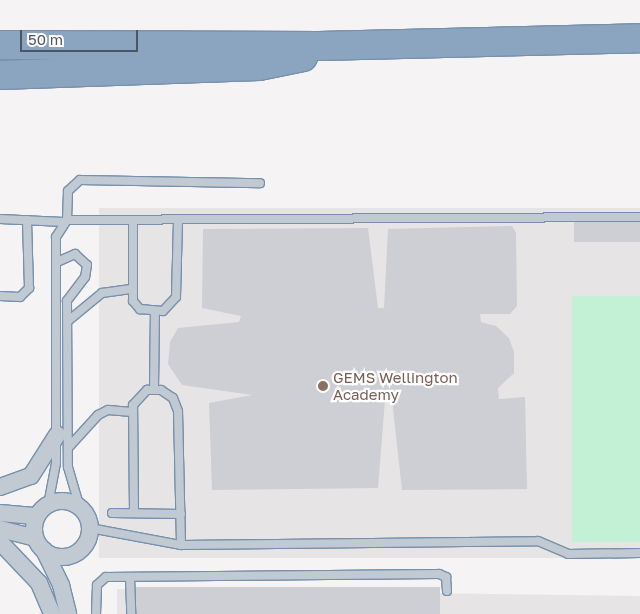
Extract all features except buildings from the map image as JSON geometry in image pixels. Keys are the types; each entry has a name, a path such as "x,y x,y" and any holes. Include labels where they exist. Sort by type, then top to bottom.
{"highway":[{"path":"0,45 319,46 640,38"},
{"path":"0,75 259,66 291,62 319,46"}],"street":[{"path":"0,486 31,476 57,435"},
{"path":"0,513 43,510 64,501 80,508 90,528 86,544 74,554 59,557 40,544 0,529"},
{"path":"43,510 40,544 61,585 68,614"},
{"path":"0,542 40,583 52,614"}],"lane":[{"path":"43,510 57,435 57,232 65,221 68,191 80,180 260,183"},
{"path":"0,219 178,221 640,218"},
{"path":"0,296 20,297 29,288 27,220"},
{"path":"133,221 131,289 136,306 155,310 167,309 176,296 178,221"},
{"path":"57,262 75,254 87,265 86,277 68,296 67,450 69,479 80,508"},
{"path":"68,321 102,293 131,289"},
{"path":"154,389 155,310"},
{"path":"134,513 132,412 141,394 154,389 168,393 177,404 181,545"},
{"path":"67,450 80,430 98,415 108,410 132,412"},
{"path":"112,513 181,514"},
{"path":"90,528 181,545 538,541 568,554 640,553"},
{"path":"96,614 99,581 130,577 439,574 446,577 447,591"},
{"path":"130,577 131,614"}],"shaded area":[{"name":"GEMS Wellington Academy","path":"99,208 640,208 640,558 99,558"},
{"path":"117,589 640,596 640,614 117,614"}],"green space":[{"path":"572,296 640,296 640,542 572,542"}],"place":[{"name":"GEMS Wellington Academy","path":"323,386"}]}
